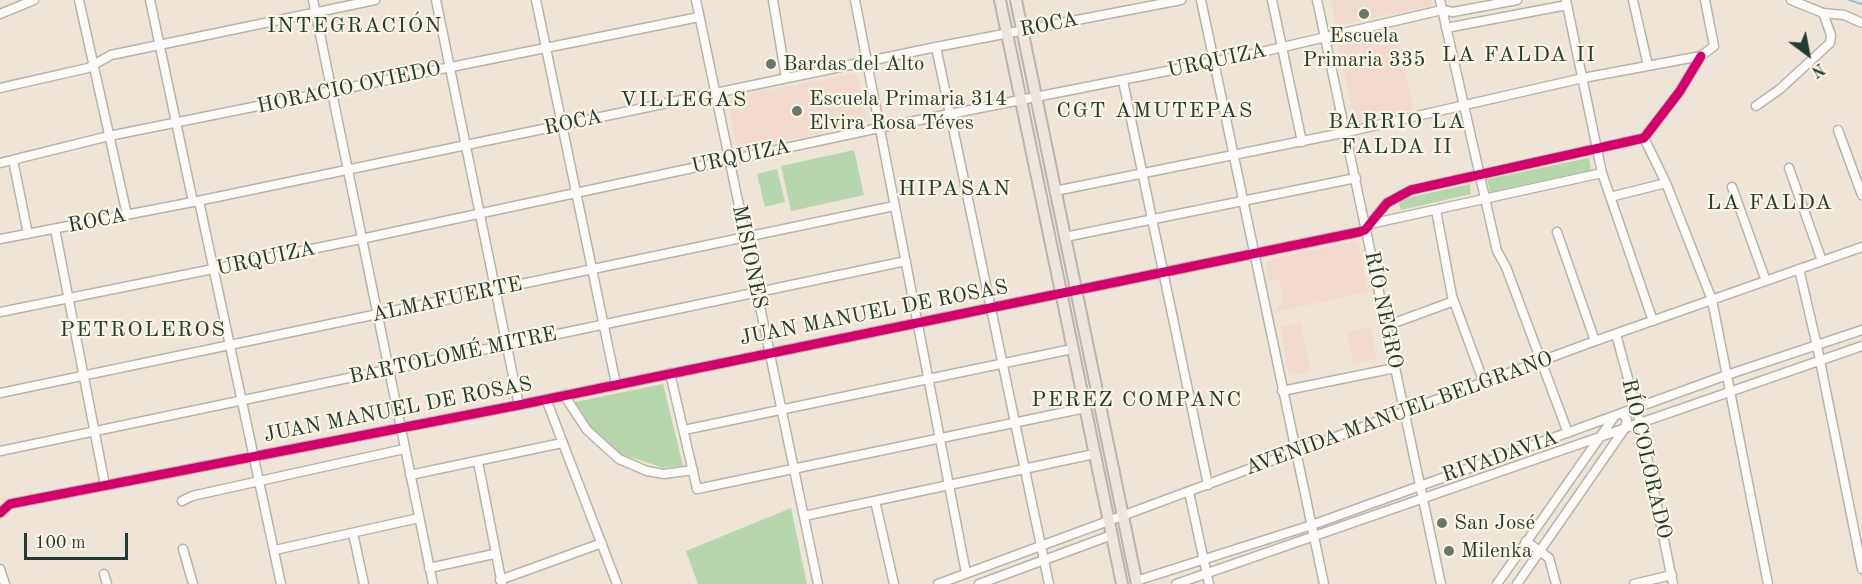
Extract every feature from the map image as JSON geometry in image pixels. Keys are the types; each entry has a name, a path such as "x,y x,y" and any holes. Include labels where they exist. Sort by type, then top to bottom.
{"main road":[{"path":"1000,0 1122,584"},
{"path":"1016,0 1137,583"}],"street":[{"path":"0,14 34,0"},
{"path":"79,0 127,215"},
{"path":"150,0 176,124 232,345 281,584"},
{"path":"313,0 433,584"},
{"path":"0,88 94,65 111,55 375,0"},
{"path":"436,0 519,405"},
{"path":"536,0 616,384"},
{"name":"MISIONES","path":"696,0 818,584"},
{"path":"773,0 786,78"},
{"path":"855,0 942,439 966,573"},
{"name":"ROCA","path":"0,239 466,146 936,46 1181,0"},
{"path":"1201,0 1324,584"},
{"path":"1272,0 1302,142"},
{"name":"RÍO NEGRO","path":"1317,0 1368,227 1386,326 1441,584"},
{"path":"1440,0 1478,176 1497,251 1506,267 1568,433"},
{"name":"URQUIZA","path":"0,312 361,239 879,128 1215,62 1442,10 1453,12 1517,0"},
{"path":"1633,0 1648,66"},
{"path":"1368,227 1387,203 1399,195 1644,138 1680,91 1701,57 1714,46 1705,0"},
{"path":"1791,0 1822,13 1844,15 1862,23"},
{"path":"1446,28 1567,2 1602,173 1653,321"},
{"path":"1756,106 1830,43 1831,35 1822,13"},
{"name":"HORACIO OVIEDO","path":"0,163 109,136 699,16"},
{"path":"936,46 1049,584"},
{"path":"1055,191 1302,142 1583,78 1701,57"},
{"path":"1123,81 1208,485"},
{"path":"1838,130 1862,195"},
{"path":"1644,138 1666,183 1712,300 1768,584"},
{"path":"13,160 28,234"},
{"path":"1789,168 1822,261"},
{"name":"JUAN MANUEL DE ROSAS","path":"0,513 10,504 255,458 1076,291 1602,173"},
{"path":"1065,237 1356,178"},
{"path":"1610,197 1666,183"},
{"path":"1732,187 1766,281"},
{"name":"ALMAFUERTE","path":"0,393 894,206"},
{"path":"1436,210 1454,301 1484,383"},
{"path":"55,229 105,485"},
{"path":"1557,232 1595,341"},
{"name":"AVENIDA MANUEL BELGRANO","path":"938,584 1595,341 1862,247"},
{"name":"BARTOLOMÉ MITRE","path":"0,452 506,343 757,294 906,261"},
{"path":"1799,269 1820,360 1862,569"},
{"path":"1386,326 1454,301"},
{"name":"RIVADAVIA","path":"1137,583 1312,525 1727,375 1862,330"},
{"name":"RÍO COLORADO","path":"1616,334 1640,423 1672,579"},
{"name":"RIVADAVIA","path":"1176,584 1862,346"},
{"path":"684,430 1072,349"},
{"path":"1282,391 1395,368"},
{"path":"670,373 697,489 794,471 1085,408"},
{"path":"564,395 587,430 619,459 647,471 664,474 693,470"},
{"path":"546,399 617,584"},
{"path":"1497,584 1601,437 1619,415 1628,420 1625,428 1517,584"},
{"path":"410,475 562,442"},
{"path":"182,501 192,496 405,449"},
{"path":"804,516 1094,454"},
{"path":"478,462 501,582 602,543"},
{"path":"1189,492 1209,584"},
{"path":"875,501 894,584"},
{"path":"275,550 419,518"},
{"path":"353,533 363,584"},
{"path":"979,584 1112,535"},
{"path":"1526,541 1549,558 1556,584"},
{"path":"183,549 193,584"},
{"path":"429,568 495,554"},
{"path":"0,569 5,584"},
{"path":"104,574 107,584"},
{"path":"1634,584 1672,579"}],"shaded area":[{"name":"Escuela Primaria 335","path":"1331,0 1432,0 1433,6 1340,25 1335,22"},
{"path":"1397,30 1414,109 1359,121 1354,117 1338,46 1340,42"},
{"name":"Escuela Primaria 314 Elvira Rosa Téves","path":"853,74 858,77 867,120 863,124 741,149 736,145 728,102 734,96"},
{"path":"1355,241 1359,245 1368,292 1275,312 1283,300 1280,280 1269,281 1266,263 1274,258"},
{"path":"1301,322 1311,372 1289,376 1280,327"},
{"path":"1370,327 1377,358 1354,364 1347,333"}],"green space":[{"path":"854,150 864,195 791,211 781,166"},
{"path":"1589,158 1591,170 1490,192 1487,179"},
{"path":"777,169 785,202 765,207 757,174"},
{"path":"1470,184 1471,194 1401,210 1398,200"},
{"path":"663,384 683,466 664,468 620,454 589,427 570,403"},
{"path":"791,508 807,584 698,584 686,551"}],"waterway":[{"path":"1849,0 1862,4"}],"cycle path":[{"path":"0,513 10,504 519,405 1359,232 1365,230 1387,203 1411,190 1644,138 1680,91 1701,56"}],"place":[{"name":"Escuela Primaria 335","path":"1364,14"},
{"name":"Bardas del Alto","path":"771,64"},
{"name":"Escuela Primaria 314 Elvira Rosa Téves","path":"797,111"},
{"name":"San José","path":"1442,523"},
{"name":"Milenka","path":"1449,551"}],"district":[{"name":"INTEGRACIÓN","path":"355,26"},
{"name":"LA FALDA II","path":"1519,55"},
{"name":"VILLEGAS","path":"684,100"},
{"name":"CGT AMUTEPAS","path":"1155,111"},
{"name":"BARRIO LA FALDA II","path":"1397,134"},
{"name":"HIPASAN","path":"955,189"},
{"name":"LA FALDA","path":"1770,203"},
{"name":"PETROLEROS","path":"143,330"},
{"name":"PEREZ COMPANC","path":"1137,400"}]}
